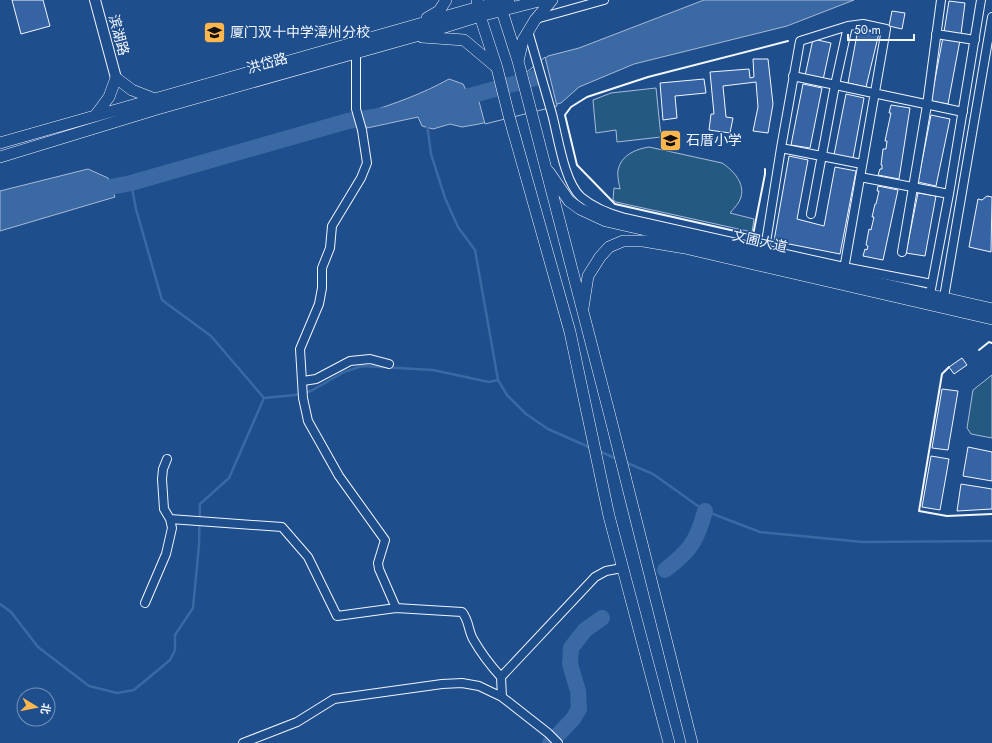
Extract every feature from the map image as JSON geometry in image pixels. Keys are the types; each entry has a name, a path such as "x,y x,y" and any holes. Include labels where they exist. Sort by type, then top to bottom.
{"main road":[{"path":"415,31 439,11 446,0"},
{"path":"0,144 155,99 415,31 478,8 503,3 543,0"},
{"path":"518,62 523,40 535,20 552,0"},
{"path":"503,3 692,743"},
{"path":"478,8 497,68 509,116 570,332 609,516 669,743"},
{"path":"415,31 464,40 485,56 497,68"},
{"name":"洪岱路","path":"0,157 157,109 356,53 415,31"},
{"path":"94,116 109,97 116,78 132,90 155,99"},
{"name":"文圃大道","path":"544,164 569,201 580,209 606,221 930,294"},
{"name":"文圃大道","path":"582,310 588,276 600,257 609,247 623,240 643,241 685,248 764,257 843,271 930,294 943,303 992,319"},
{"name":"文圃大道","path":"943,303 992,309"}],"street":[{"name":"滨湖路","path":"94,0 116,78"},
{"path":"535,20 604,0"},
{"path":"902,252 927,104 941,0"},
{"path":"930,294 949,194 981,0"},
{"path":"943,303 967,154 992,17"},
{"path":"528,31 571,184 581,197 591,204 612,214 764,257 800,41 848,26 863,24 886,29 843,271"},
{"path":"811,214 848,26"},
{"path":"936,34 975,40"},
{"path":"356,53 356,109 362,130 367,162 361,178 332,226 330,248 322,268 322,288 319,304 300,349 303,398 308,421 339,476 385,540 378,563 379,569 396,608"},
{"path":"793,76 875,92 963,112"},
{"path":"781,148 862,164"},
{"path":"860,177 949,194"},
{"path":"303,383 316,379 350,360 370,359 389,364"},
{"path":"167,459 163,469 162,479 164,509 174,519 282,527 308,557 336,616 396,608 462,612 467,618 472,636 481,654 501,677 502,697"},
{"path":"145,603 166,554 174,519"},
{"path":"501,677 595,577 606,571 622,568"},
{"path":"243,743 297,722 334,699 442,684 462,683 479,686 502,697 548,733 558,743"}],"shaded area":[{"path":"704,0 854,0 787,26 634,64 579,87 561,103 462,127 450,124 433,129 422,126 418,117 367,128 365,113 408,98 449,79 463,84 470,98 509,88 548,56 579,48"},
{"path":"656,88 661,137 617,142 616,130 596,133 593,100 611,93"},
{"path":"649,147 722,163 726,166 737,177 740,182 742,192 739,202 730,213 754,219 752,232 616,202 613,200 614,188 620,189 618,170 622,160 634,151"},
{"path":"88,169 108,178 115,197 0,231 0,191"},
{"path":"992,375 992,438 971,434 967,428 973,390"}],"pier":[{"path":"545,57 557,106 485,124 477,94 509,87"}],"building":[{"path":"12,0 43,0 50,26 21,34"},
{"path":"949,1 965,3 961,34 944,32"},
{"path":"892,11 905,13 902,29 889,26"},
{"path":"858,29 879,33 866,87 848,83"},
{"path":"943,37 960,40 948,104 931,101"},
{"path":"813,39 831,43 823,80 805,76"},
{"path":"753,59 768,59 773,104 768,133 753,131 758,107 756,82 723,86 726,117 733,118 730,133 709,130 711,114 714,114 710,72 749,69 750,78 754,77"},
{"path":"704,79 706,93 675,96 677,118 663,120 660,83"},
{"path":"803,84 822,88 810,148 791,145"},
{"path":"846,94 864,98 853,158 834,155"},
{"path":"891,105 910,108 899,179 878,175 880,169 882,169 883,149 886,149 887,141 885,141 891,113 889,113"},
{"path":"931,115 950,119 936,186 918,182"},
{"path":"789,156 808,160 797,219 824,226 835,167 856,171 840,254 774,241"},
{"path":"878,186 898,190 883,260 863,256 865,249 867,250 868,246 866,245 869,229 871,230 874,217 872,217 879,191 877,191"},
{"path":"918,193 936,196 925,256 906,253"},
{"path":"987,196 992,197 991,252 969,247 978,199 982,200"},
{"path":"962,358 967,365 954,374 949,367"},
{"path":"942,389 958,391 948,450 932,448"},
{"path":"968,447 992,452 992,481 963,476"},
{"path":"931,456 949,459 940,510 922,507"},
{"path":"961,484 992,489 992,509 957,511"}],"waterway":[{"path":"448,102 535,78"},
{"path":"91,191 131,183 348,121 386,115"},
{"path":"427,124 431,154 445,198 458,227 475,250 498,380 507,395 526,414 548,429 591,448"},
{"path":"131,183 136,209 162,300 211,336 264,398"},
{"path":"0,604 11,612 38,647 89,686 117,693 134,690 170,660 175,650 175,635 193,608 199,545 200,504 229,478 264,398 295,395 311,391 344,372 362,366 433,370 489,382 498,380"},
{"path":"599,451 617,459"},
{"path":"625,462 653,474 705,511 760,532 863,542 992,541"},
{"path":"665,570 687,551 699,530 705,511"},
{"path":"550,743 573,719 579,709 578,691 570,664 571,648 585,630 602,618"}],"wall":[{"path":"765,169 753,235 615,204 577,165 565,115 571,107 587,97 648,77 788,41"},
{"path":"979,350 989,342 992,343"},
{"path":"949,367 942,374 919,511 947,516 992,514"}],"place":[{"name":"厦门双十中学漳州分校","path":"215,32"},
{"name":"石厝小学","path":"671,140"}]}
